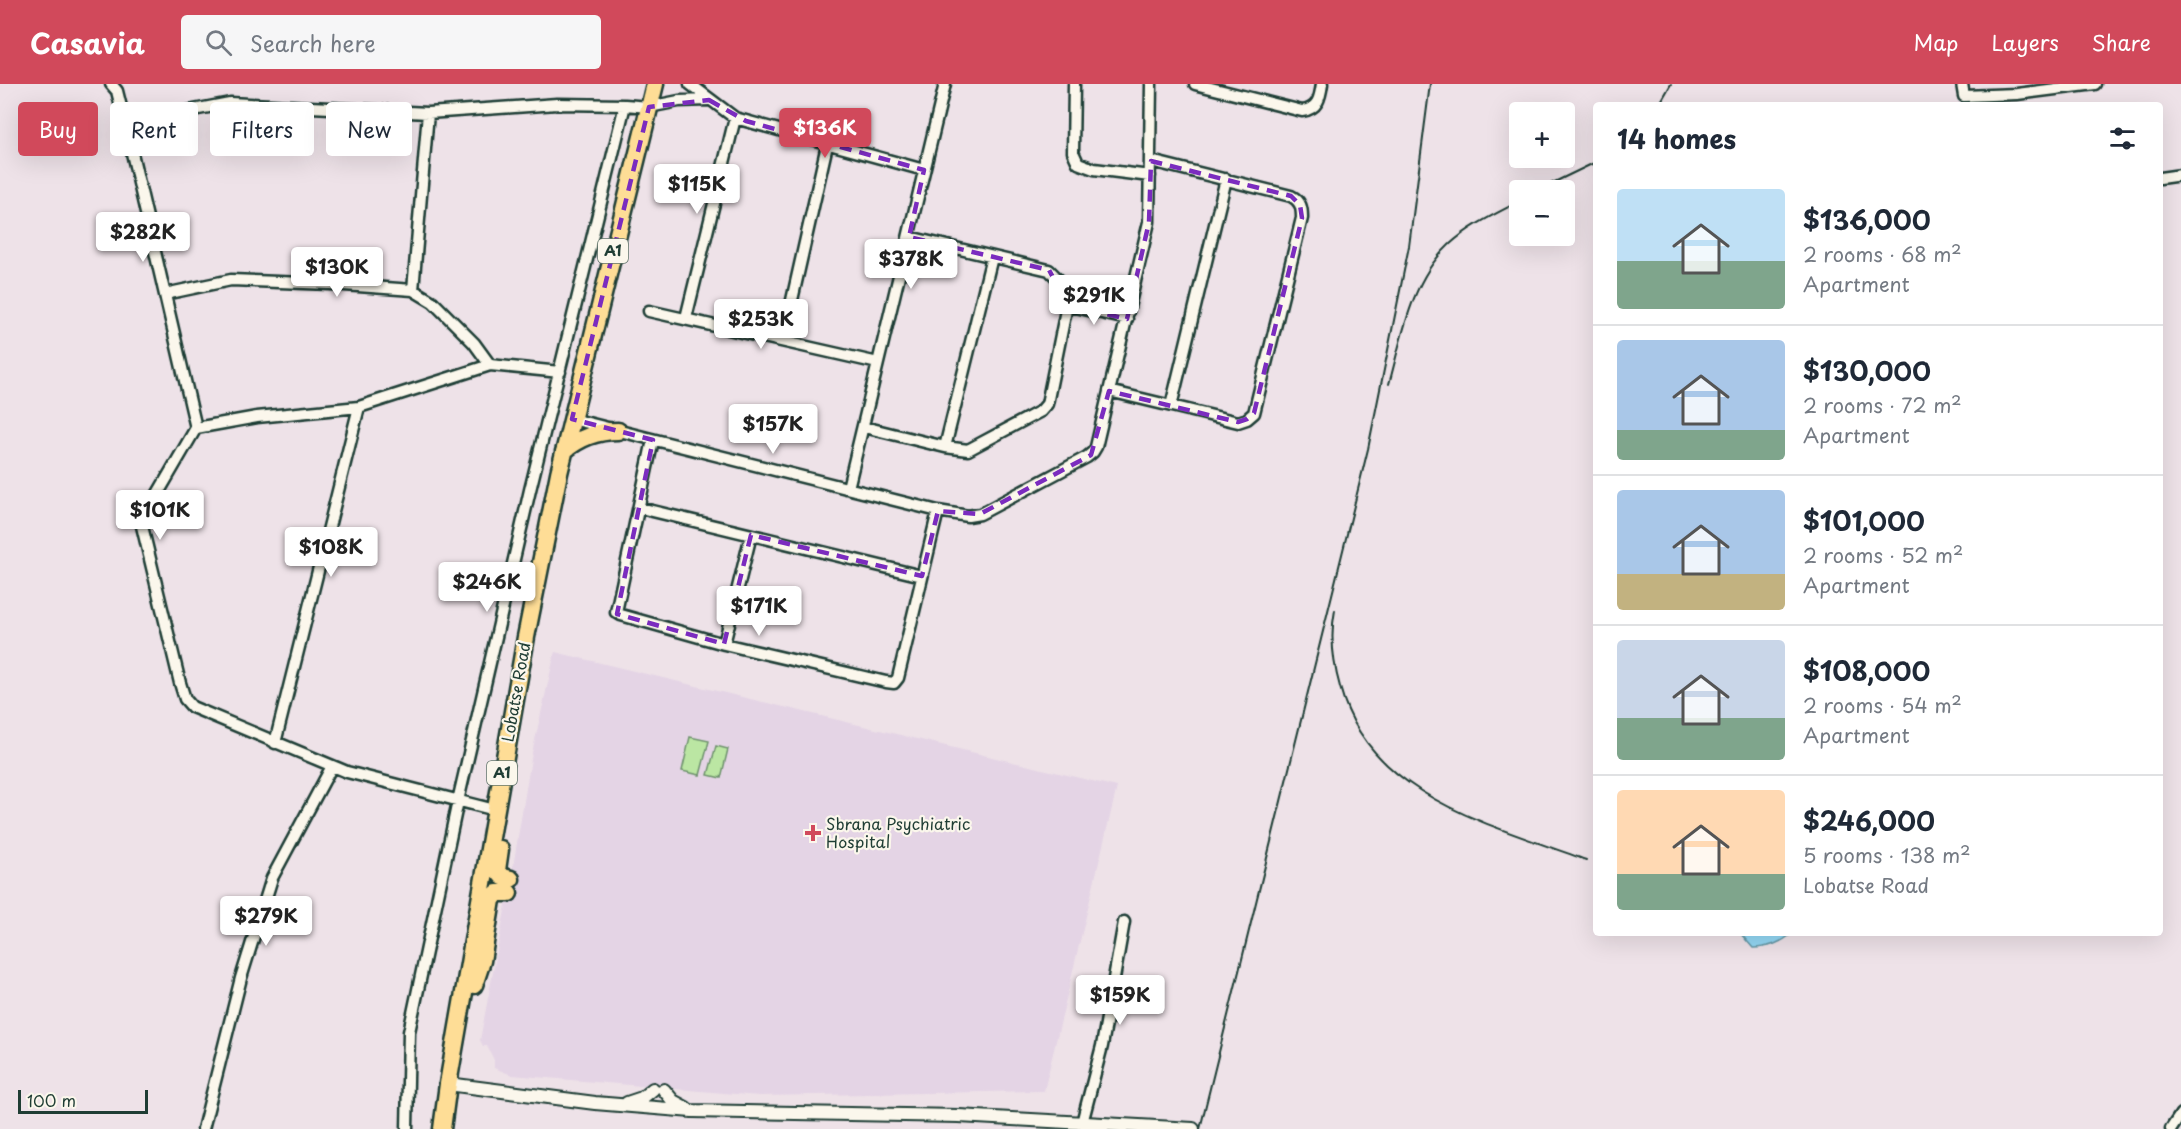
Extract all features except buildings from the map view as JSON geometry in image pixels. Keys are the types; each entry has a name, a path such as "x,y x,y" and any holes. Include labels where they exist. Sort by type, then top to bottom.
{"highway":[{"name":"Lobatse Road","path":"442,1129 525,638 564,451 654,84"},
{"path":"564,451 583,437 600,432 618,431"},
{"path":"457,1035 479,972 492,900 497,893 510,886 497,868 507,810 510,728"}],"street":[{"path":"111,84 117,91 120,102"},
{"path":"690,84 735,118 924,170"},
{"path":"848,488 945,84"},
{"path":"1074,84 1073,152 1078,163 1094,169 1150,176"},
{"path":"572,419 938,511 968,516 980,514 1090,455 1096,447 1149,222 1151,84"},
{"path":"1195,84 1302,111 1309,110 1317,104 1322,84"},
{"path":"1962,84 1964,101 2095,84"},
{"path":"198,110 230,104 428,113 557,104 649,107 679,101 710,100"},
{"path":"407,1129 409,1032 458,801 530,490 625,105"},
{"path":"413,290 428,113"},
{"path":"686,318 735,118"},
{"path":"783,340 827,145"},
{"path":"133,156 196,428 144,515 142,526 185,699 192,707 346,772 495,810"},
{"path":"1109,391 1238,422 1254,413 1302,218 1300,205 1295,198 1151,161"},
{"path":"2163,178 2181,175"},
{"path":"1171,405 1226,179"},
{"path":"864,427 966,450 972,449 1044,409 1047,404 1067,305 1059,280 1051,271 909,237"},
{"path":"945,447 992,257"},
{"path":"165,294 231,280 413,290 434,303 474,343 489,365"},
{"path":"1067,305 1127,319"},
{"path":"649,310 878,363"},
{"path":"196,428 257,417 359,407 489,365 560,372"},
{"path":"275,742 359,407"},
{"path":"653,440 617,614 724,644 894,682 898,678 938,511"},
{"path":"640,508 922,576"},
{"path":"724,644 751,535"},
{"path":"203,1129 241,978 272,878 332,766"},
{"path":"1082,1123 1102,1046 1124,922"},
{"path":"448,1084 620,1105 692,1111 959,1116 1193,1129"},
{"path":"620,1105 659,1090 692,1111"},
{"path":"2171,1129 2181,1114"}],"highlighted area":[{"path":"709,100 746,121 924,170 909,237 1049,270 1068,305 1127,319 1149,222 1151,161 1291,196 1300,205 1302,218 1254,413 1247,419 1238,422 1109,391 1091,455 980,514 938,511 922,576 751,535 724,644 617,614 653,440 572,419 649,107"}],"shaded area":[{"name":"Sbrana Psychiatric Hospital","path":"555,652 1117,787 1044,1091 759,1096 512,1075 494,1068 494,1060 487,1046 483,1046 480,1040 532,753"}],"green space":[{"path":"690,737 709,741 700,775 682,771"},
{"path":"716,746 728,749 721,778 708,775"}],"water":[{"path":"1743,936 1789,936 1774,944 1753,948"}],"railway":[{"path":"1200,1129 1368,449 1409,246 1430,84"},
{"path":"1661,102 1671,84"},
{"path":"1559,180 1593,163"},
{"path":"1389,384 1410,310 1425,275 1449,245 1465,232 1509,207"},
{"path":"1335,610 1333,648 1340,687 1355,725 1378,756 1406,781 1439,802 1512,834 1586,860"}],"place":[{"name":"Sbrana Psychiatric Hospital","path":"813,833"}]}
